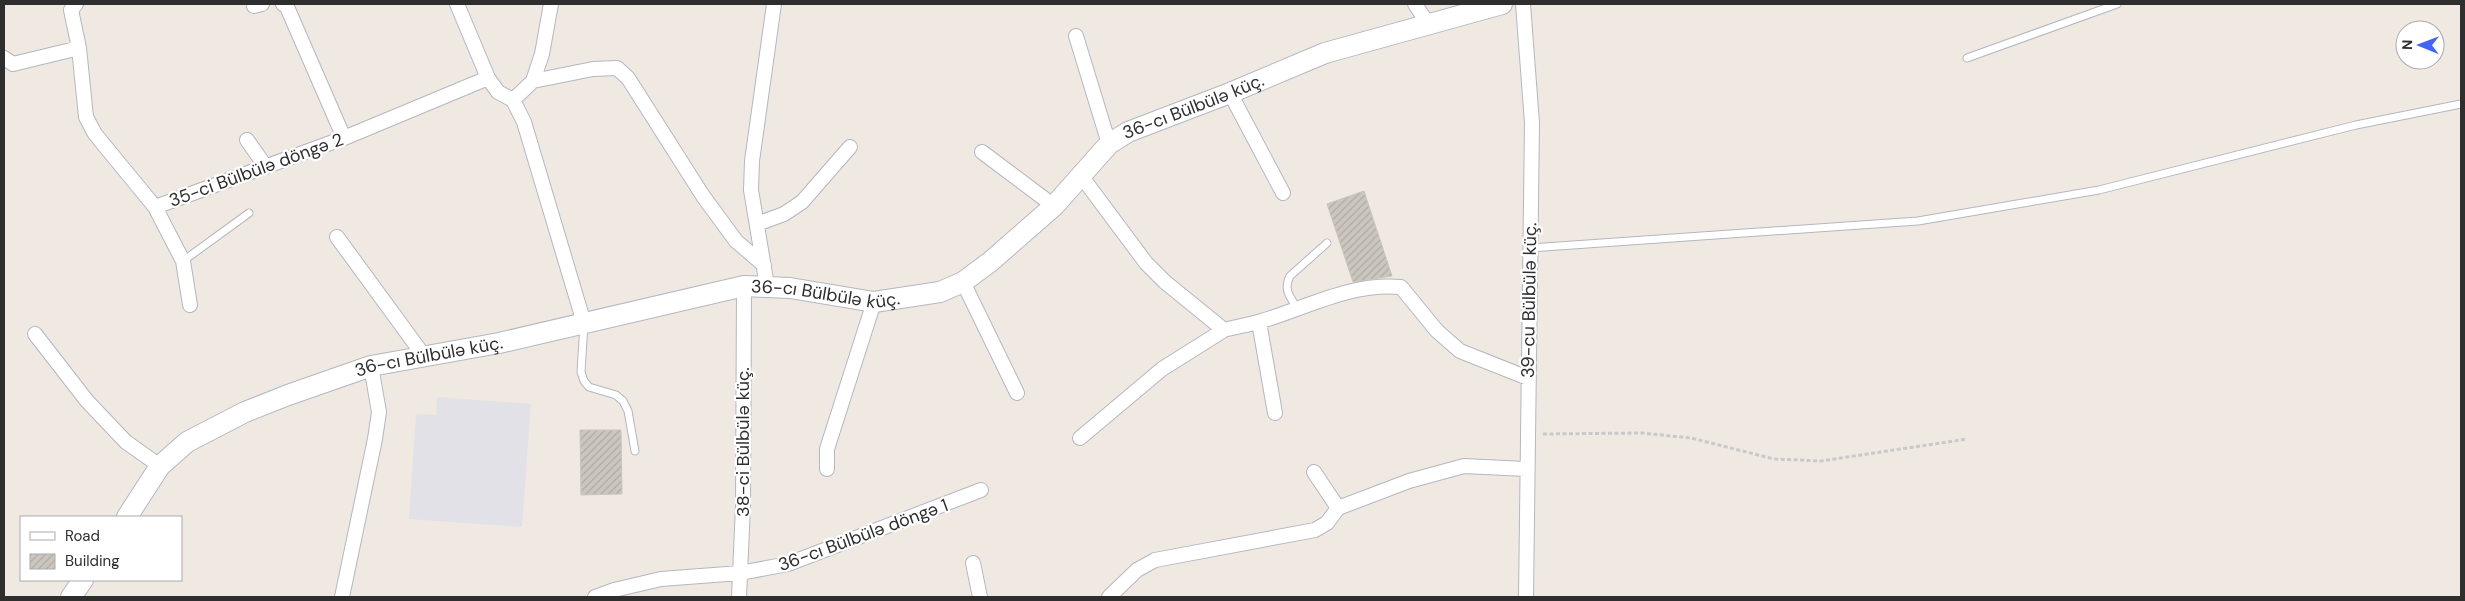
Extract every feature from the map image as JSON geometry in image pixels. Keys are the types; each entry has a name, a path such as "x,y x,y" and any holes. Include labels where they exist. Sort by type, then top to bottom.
{"street":[{"name":"35-ci Bülbülə döngə 2","path":"76,4 72,10 79,48 86,117 96,134 155,207 344,138 488,78"},
{"path":"283,4 287,7 344,138"},
{"path":"457,4 488,78 498,92 513,100 524,122 584,323"},
{"path":"513,100 533,81 542,54 551,4"},
{"path":"767,286 751,190 752,161 774,4"},
{"path":"1415,4 1428,24"},
{"name":"36-cı Bülbülə küç.","path":"128,516 160,466 187,442 204,432 288,395 371,366 499,343 744,286 767,286 874,302 940,292 963,282 990,262 1054,206 1082,177 1095,158 1109,144 1128,132 1230,93 1325,53 1502,4"},
{"name":"39-cu Bülbülə küç.","path":"1523,4 1532,123 1525,597"},
{"path":"1076,36 1109,144"},
{"path":"4,58 13,64 79,48"},
{"path":"533,81 593,69 617,68 628,78 703,196 736,241 764,265"},
{"path":"1230,93 1283,193"},
{"path":"247,140 266,166"},
{"path":"757,224 784,214 802,202 850,147"},
{"path":"982,152 1054,206"},
{"path":"1082,177 1146,263 1165,282 1224,330"},
{"path":"155,207 183,261 190,305"},
{"path":"337,237 424,356"},
{"path":"963,282 1017,393"},
{"path":"1080,438 1162,369 1224,330 1259,322 1297,308 1358,290 1385,285 1400,286 1437,331 1460,351 1528,378"},
{"name":"38-ci Bülbülə küç.","path":"739,597 743,506 744,286"},
{"path":"828,468 827,448 874,302"},
{"path":"1259,322 1275,413"},
{"path":"35,334 87,401 126,442 160,466"},
{"path":"342,597 379,412 371,366"},
{"path":"1109,597 1136,570 1155,560 1315,530 1327,523 1338,508 1409,481 1464,466 1526,469"},
{"path":"1314,472 1338,508"},
{"name":"36-cı Bülbülə döngə 1","path":"595,597 614,590 661,579 740,573 788,564 982,490"},
{"path":"973,563 980,597"},
{"path":"71,597 82,581"}],"lane":[{"path":"1967,58 2117,4"},
{"path":"1530,248 1918,221 2099,190 2356,125 2461,104"},
{"path":"183,261 249,213"},
{"path":"1297,308 1287,292 1287,283 1290,276 1326,243"},
{"path":"584,323 581,372 584,381 589,387 616,395 623,401 628,411 635,451"}],"path":[{"path":"1527,434 1642,433 1692,438 1774,459 1821,461 1967,439"}],"shaded area":[{"path":"437,397 531,404 522,527 409,519 416,414 436,415"}],"building":[{"path":"1364,191 1392,276 1353,282 1327,204"},
{"path":"580,430 621,430 622,494 581,495"}]}
